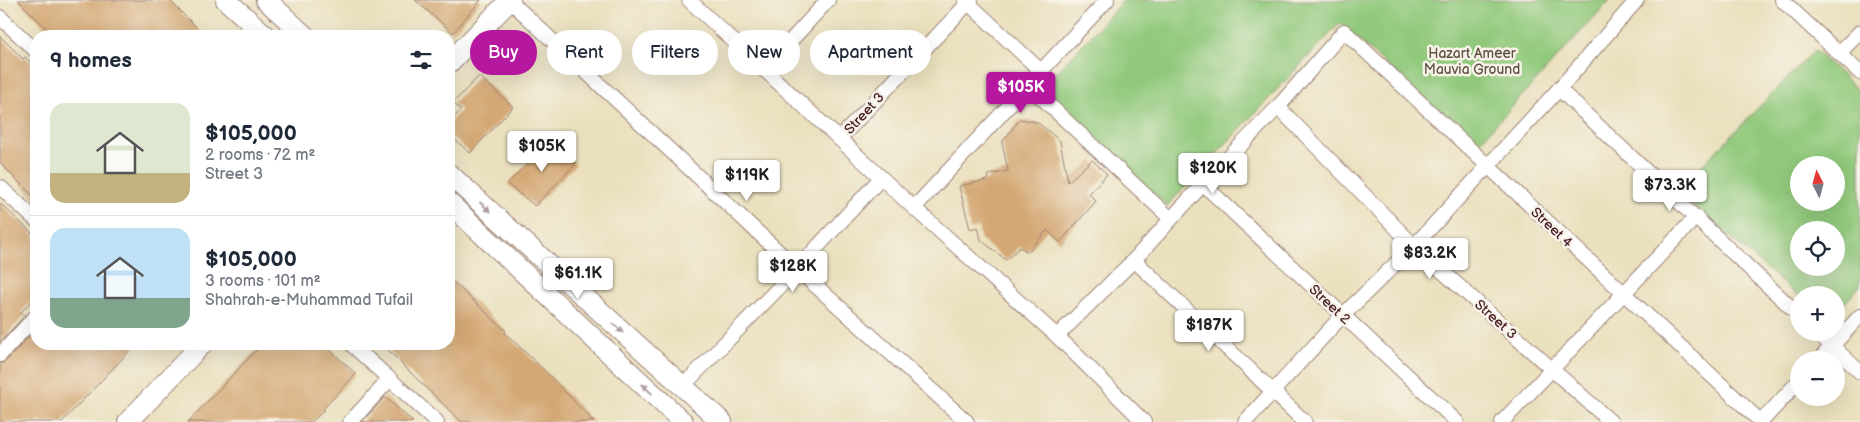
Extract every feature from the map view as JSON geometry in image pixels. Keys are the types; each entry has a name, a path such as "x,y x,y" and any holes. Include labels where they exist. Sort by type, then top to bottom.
{"main road":[{"path":"226,0 259,30"},
{"path":"266,0 298,30"},
{"path":"455,57 509,0"},
{"path":"455,179 722,422"},
{"path":"455,210 683,422"},
{"path":"128,422 196,350"}],"street":[{"path":"509,0 797,269 967,422"},
{"path":"689,0 728,36"},
{"path":"800,31 828,0"},
{"path":"914,208 1107,0"},
{"path":"1245,422 1342,316 1414,246 1559,89 1637,0"},
{"path":"1782,0 1860,73"},
{"path":"968,1 1042,72"},
{"name":"Street 3","path":"839,140 968,1"},
{"path":"0,17 30,44"},
{"name":"Street 4","path":"1278,107 1344,32 1761,422"},
{"path":"1839,53 1860,32"},
{"path":"769,75 1057,336 1144,422"},
{"path":"1029,86 1171,219"},
{"path":"1559,89 1790,306"},
{"path":"1057,336 1134,260 1203,184 1278,107"},
{"name":"Street 3","path":"1278,107 1414,246 1610,422"},
{"path":"683,386 797,269 881,178"},
{"name":"Street 2","path":"1203,184 1457,422"},
{"path":"0,186 30,214"},
{"path":"1502,422 1696,217"},
{"path":"1134,260 1305,422"},
{"path":"1827,351 1860,316"},
{"path":"0,355 30,322"},
{"path":"1827,341 1860,372"},
{"path":"359,350 437,422"},
{"path":"350,422 390,379"},
{"path":"1761,422 1790,391"}],"green space":[{"name":"Hazart Ameer Mauvia Ground","path":"1124,0 1610,0 1476,146 1340,23 1167,206 1042,88"},
{"path":"1815,50 1860,92 1860,286 1845,303 1845,286 1790,286 1790,289 1677,191"}],"building":[{"path":"18,0 169,0 199,30 48,30"},
{"path":"415,0 481,0 455,31 450,30"},
{"path":"0,36 23,59 25,57 30,62 30,193 0,163"},
{"path":"479,76 513,107 470,153 455,140 455,117 461,110 455,105 455,101"},
{"path":"1020,119 1037,122 1060,141 1068,182 1092,160 1107,174 1089,194 1096,201 1060,242 1047,230 1028,252 1020,247 1006,260 981,240 978,227 970,229 959,186 988,180 989,175 1008,171 1002,142"},
{"path":"551,140 576,164 535,206 507,184"},
{"path":"0,203 30,231 30,302 21,312 25,315 0,342"},
{"path":"455,284 506,331 505,333 594,422 462,422 388,350 455,350"},
{"path":"30,335 30,350 130,350 62,422 0,422 0,364 6,361"},
{"path":"256,350 330,350 356,374 312,422 188,422"},
{"path":"385,397 413,422 362,422"}]}
